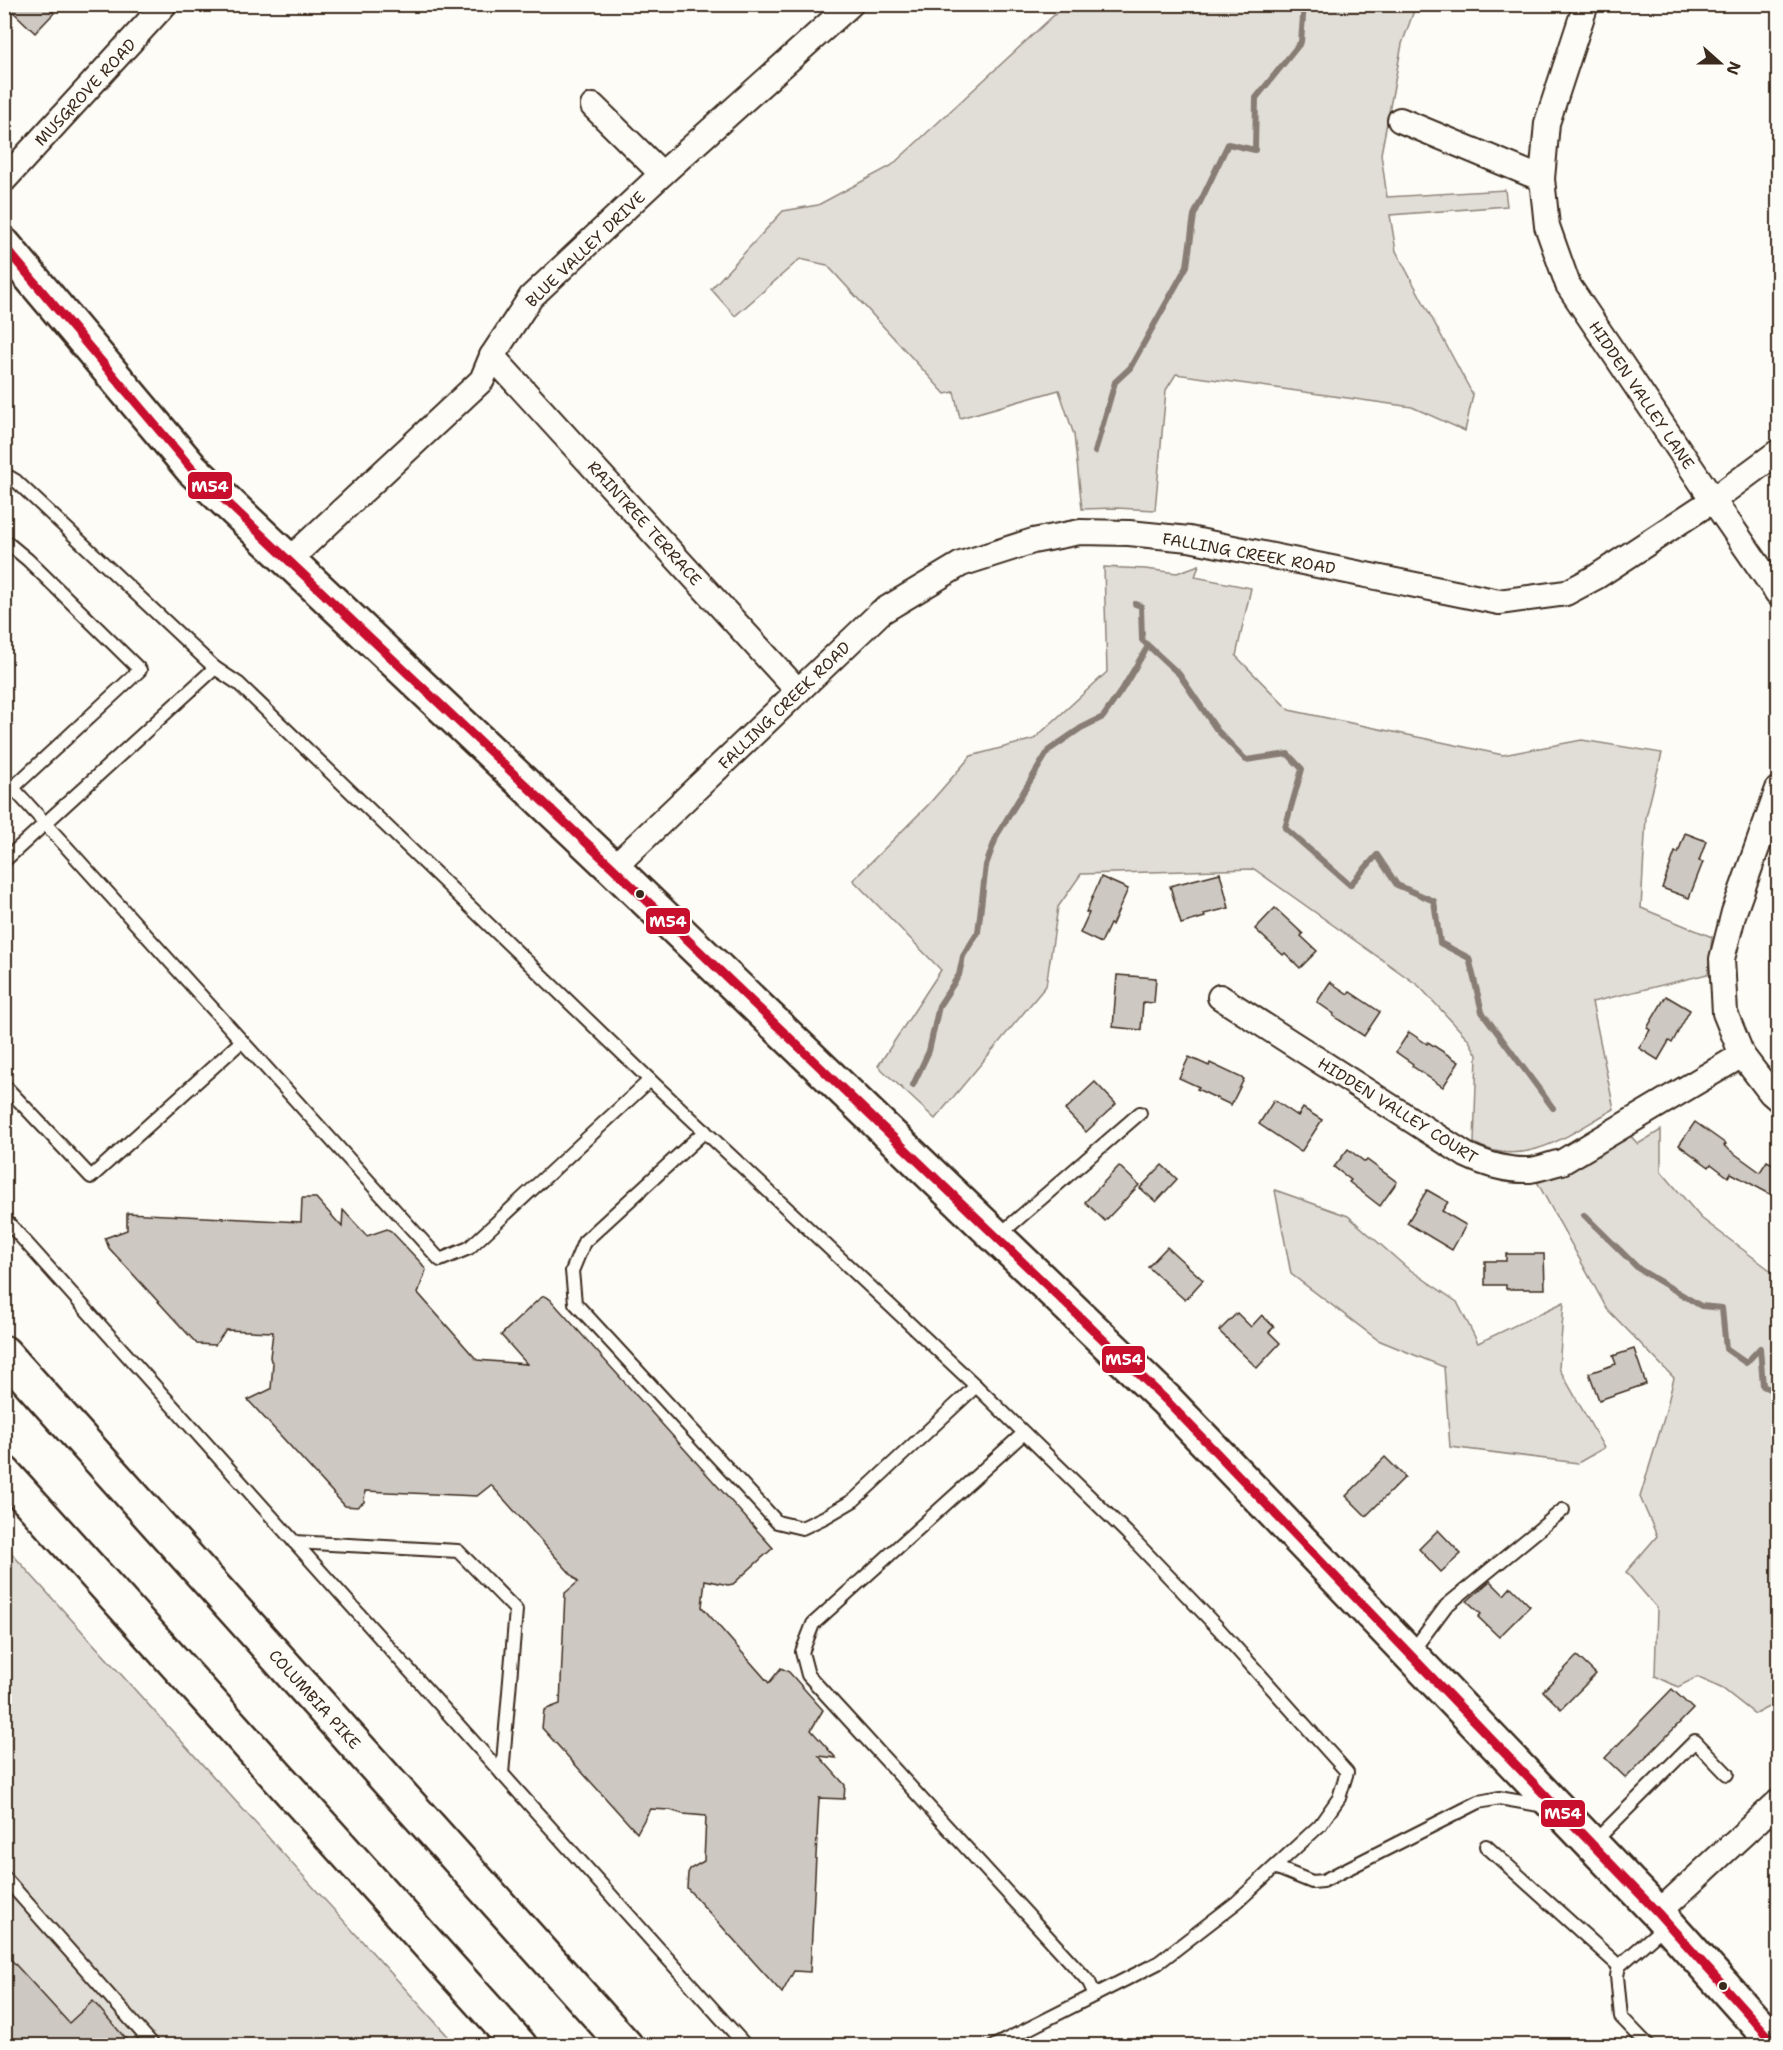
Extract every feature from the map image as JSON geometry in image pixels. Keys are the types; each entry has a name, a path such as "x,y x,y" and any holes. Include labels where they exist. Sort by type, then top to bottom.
{"main road":[{"path":"4,245 192,469 613,868 1166,1400 1662,1918 1777,2046"},
{"name":"COLUMBIA PIKE","path":"4,1353 626,2046"},
{"path":"4,1473 520,2046"}],"street":[{"name":"MUSGROVE ROAD","path":"4,180 165,4"},
{"name":"BLUE VALLEY DRIVE","path":"288,561 482,380 492,356 531,297 662,174 851,4"},
{"name":"HIDDEN VALLEY LANE","path":"1586,4 1547,123 1542,179 1547,226 1568,285 1779,594"},
{"path":"593,106 662,174"},
{"path":"1400,120 1542,179"},
{"name":"RAINTREE TERRACE","path":"492,356 798,691"},
{"name":"FALLING CREEK ROAD","path":"613,868 881,612 961,564 1033,541 1080,532 1129,534 1190,539 1498,602 1566,593 1596,577 1713,500 1779,452"},
{"path":"1779,789 1734,912 1722,959 1725,1013 1742,1055 1771,1093 1779,1099"},
{"name":"HIDDEN VALLEY COURT","path":"1220,997 1466,1155 1486,1165 1506,1168 1530,1170 1562,1162 1742,1055"},
{"path":"1662,1918 1779,1802"}],"lane":[{"path":"4,474 16,481 215,668 239,684 650,1080 976,1386 1177,1585 1347,1773 1339,1798 1320,1825 1237,1902 1158,1963 994,2046"},
{"path":"4,540 28,560 140,670 9,792"},
{"path":"4,861 215,668"},
{"path":"4,778 9,792 46,825 440,1260 469,1248 650,1080"},
{"path":"4,1085 91,1177 242,1041"},
{"path":"997,1237 1140,1113"},
{"path":"705,1131 584,1242 572,1271 575,1303 777,1522 802,1528 854,1500 976,1386"},
{"path":"4,1218 746,2046"},
{"path":"1024,1433 813,1624 802,1652 808,1675 1089,1982 1095,1995"},
{"path":"1410,1654 1446,1606 1563,1510"},
{"path":"294,1542 458,1551 516,1610 502,1774"},
{"path":"1592,1845 1695,1741 1727,1774"},
{"path":"1275,1867 1312,1882 1323,1881 1479,1802 1499,1798 1525,1801 1558,1809"},
{"path":"1486,1846 1619,1966"},
{"path":"4,1877 154,2046"},
{"path":"1649,2046 1621,2017 1617,1976 1619,1966 1662,1918"}],"shaded area":[{"path":"1065,5 1416,5 1402,44 1381,154 1387,197 1505,190 1507,206 1390,215 1396,251 1473,395 1465,431 1412,407 1176,374 1166,390 1155,510 1082,509 1074,435 1059,390 960,418 954,392 945,394 827,265 800,259 735,316 711,289 783,211 818,205 891,166"},
{"path":"1199,565 1195,577 1251,588 1236,656 1289,710 1503,755 1582,740 1662,753 1646,817 1641,908 1712,937 1708,974 1592,1002 1614,1109 1564,1138 1529,1151 1511,1153 1493,1151 1474,1143 1477,1055 1468,1039 1419,986 1254,869 1081,874 1058,907 1046,986 935,1119 878,1066 941,970 853,880 928,805 971,756 1034,739 1107,672 1104,567 1177,573"},
{"path":"1661,1130 1661,1171 1701,1218 1778,1276 1778,1702 1755,1714 1723,1689 1697,1677 1678,1687 1655,1676 1657,1608 1626,1572 1657,1536 1640,1497 1674,1378 1607,1309 1535,1178 1627,1132 1638,1144"},
{"path":"1275,1190 1348,1216 1406,1267 1457,1302 1478,1343 1564,1302 1559,1368 1604,1448 1578,1463 1450,1447 1444,1367 1378,1340 1291,1274"},
{"path":"5,1546 456,2045 5,2045"}],"building":[{"path":"5,4 46,4 54,13 35,33"},
{"path":"1685,833 1706,841 1699,861 1703,862 1689,898 1662,888 1675,852 1678,853"},
{"path":"1220,873 1229,908 1204,914 1205,917 1181,924 1170,886"},
{"path":"1101,877 1128,889 1101,943 1080,933"},
{"path":"1275,908 1303,934 1301,936 1317,951 1300,968 1255,929"},
{"path":"1117,975 1156,978 1154,1003 1143,1002 1141,1030 1113,1027"},
{"path":"1330,982 1380,1012 1364,1036 1333,1016 1334,1014 1317,1002"},
{"path":"1666,996 1690,1010 1672,1043 1669,1041 1658,1060 1639,1048 1650,1030 1647,1028"},
{"path":"1409,1032 1459,1062 1443,1087 1396,1052"},
{"path":"1189,1057 1209,1066 1210,1063 1244,1079 1231,1105 1179,1078"},
{"path":"1095,1082 1116,1104 1086,1132 1065,1110"},
{"path":"1274,1100 1298,1116 1303,1108 1322,1120 1301,1152 1259,1124"},
{"path":"1695,1122 1760,1172 1767,1161 1779,1167 1779,1199 1731,1173 1728,1177 1711,1164 1709,1167 1679,1145"},
{"path":"1348,1149 1397,1182 1380,1206 1334,1167"},
{"path":"1162,1165 1177,1179 1156,1202 1140,1188"},
{"path":"1119,1166 1139,1185 1105,1221 1085,1202"},
{"path":"1427,1190 1448,1202 1442,1211 1466,1225 1452,1250 1407,1223"},
{"path":"302,1198 316,1198 342,1227 343,1210 367,1236 387,1229 391,1231 426,1270 418,1293 477,1360 527,1364 501,1335 539,1299 544,1296 550,1299 773,1548 733,1584 705,1580 702,1607 769,1683 781,1668 789,1672 823,1710 811,1730 836,1758 819,1756 845,1785 844,1799 819,1798 810,1972 794,1971 782,1993 687,1888 690,1869 704,1861 706,1816 650,1809 637,1833 542,1728 544,1710 560,1704 565,1593 578,1582 491,1485 477,1496 365,1491 364,1502 357,1507 345,1506 248,1400 271,1389 273,1363 270,1357 273,1332 226,1330 215,1345 197,1344 109,1248 105,1238 127,1230 127,1213 301,1222"},
{"path":"1167,1247 1203,1280 1185,1300 1148,1267"},
{"path":"1506,1254 1544,1254 1545,1289 1506,1289 1506,1285 1485,1285 1485,1261 1506,1261"},
{"path":"1237,1313 1251,1327 1262,1315 1274,1327 1269,1332 1280,1343 1257,1368 1219,1331"},
{"path":"1634,1349 1646,1384 1599,1400 1589,1373 1616,1364 1613,1356"},
{"path":"1385,1457 1405,1477 1366,1516 1346,1496"},
{"path":"1438,1530 1461,1554 1441,1572 1419,1549"},
{"path":"1490,1581 1504,1595 1511,1587 1530,1606 1499,1637 1478,1617 1481,1614 1467,1601"},
{"path":"1577,1656 1596,1674 1561,1709 1543,1691"},
{"path":"1672,1689 1693,1709 1626,1778 1605,1758"},
{"path":"4,1952 69,2023 93,2001 132,2046 4,2046"}],"waterway":[{"path":"1095,452 1115,382 1130,368 1187,266 1194,215 1228,144 1255,150 1256,98 1301,42 1304,4"},
{"path":"1135,604 1141,606 1142,640 1179,674 1217,730 1246,760 1288,754 1302,769 1285,828 1350,885 1377,855 1397,885 1434,901 1440,943 1469,958 1482,1012 1553,1108"},
{"path":"913,1085 929,1051 939,1006 959,975 963,956 978,932 986,865 997,835 1049,750 1081,728 1103,717 1148,646"},
{"path":"1584,1215 1639,1269 1701,1306 1722,1308 1726,1349 1746,1363 1760,1348 1763,1386 1778,1393"}],"transit line":[{"name":"M54","path":"4,246 192,469 613,868 1166,1400 1658,1913 1777,2046"}]}
